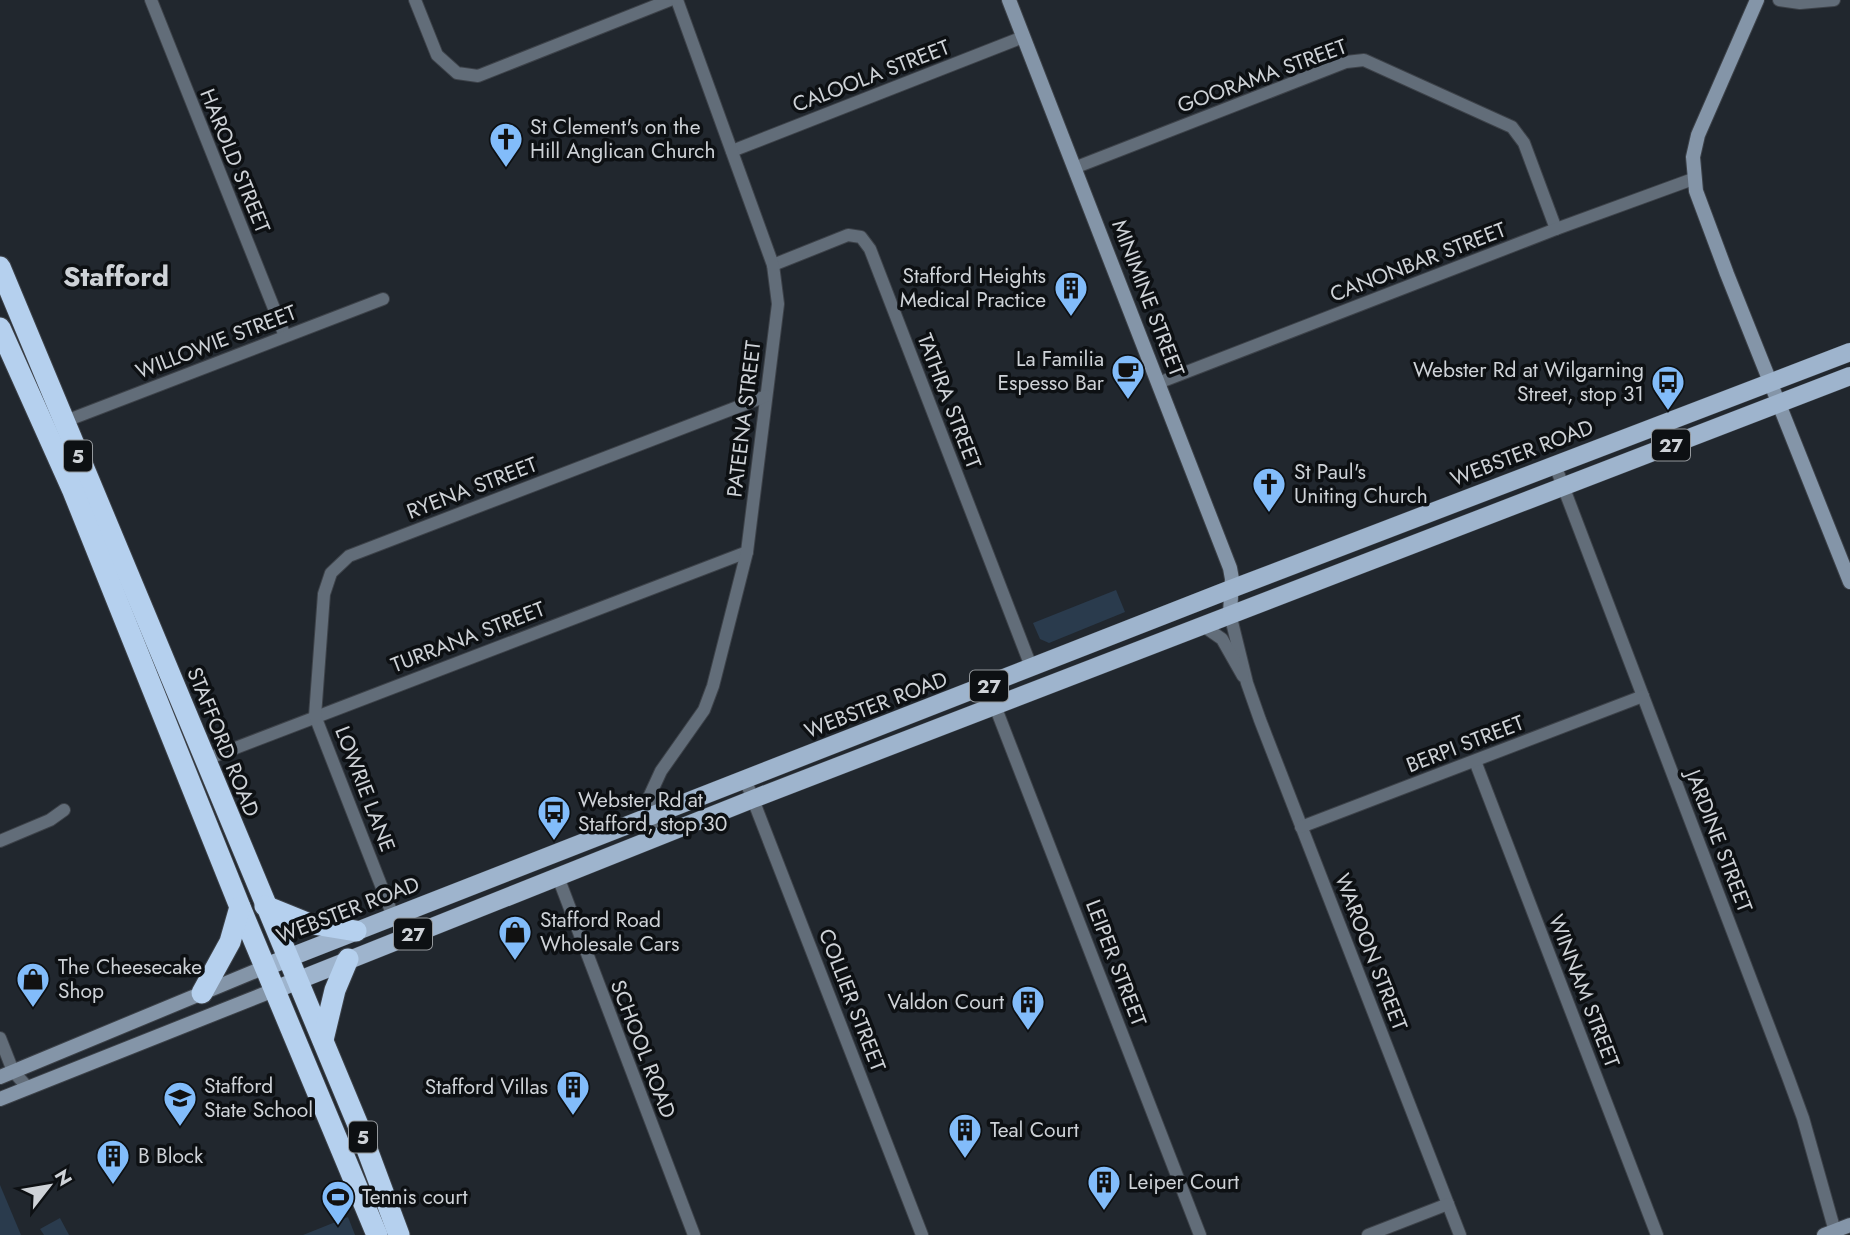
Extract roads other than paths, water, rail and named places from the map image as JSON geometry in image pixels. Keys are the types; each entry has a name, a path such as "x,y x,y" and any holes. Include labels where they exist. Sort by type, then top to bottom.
{"highway":[{"name":"STAFFORD ROAD","path":"0,267 11,306 63,422 323,1040 400,1235"},
{"name":"5","path":"0,326 9,362 73,491 240,907 377,1235"},
{"path":"265,906 307,922 356,931"},
{"path":"202,993 230,942 240,907"},
{"path":"323,1040 335,990 348,959"}],"main road":[{"name":"WEBSTER ROAD","path":"265,967 1231,589 1850,352"},
{"name":"WEBSTER ROAD","path":"274,990 753,799 1850,376"}],"street":[{"name":"HAROLD STREET","path":"151,0 285,336"},
{"path":"415,0 437,55 457,73 478,76 670,0"},
{"name":"PATEENA STREET","path":"664,835 650,795 655,781 700,717 713,686 747,552 778,304 773,265 677,0"},
{"name":"MINIMINE STREET","path":"1009,0 1230,568 1230,614"},
{"path":"1757,0 1698,135 1693,157 1693,179 1727,274 1846,562 1850,582"},
{"path":"1779,0 1800,3 1834,0"},
{"name":"CALOOLA STREET","path":"732,151 1023,37"},
{"name":"GOORAMA STREET","path":"1074,167 1346,62 1364,60 1518,132 1556,229"},
{"name":"CANONBAR STREET","path":"1157,383 1693,179"},
{"name":"TATHRA STREET","path":"773,265 848,235 861,237 870,249 1032,669"},
{"name":"WILLOWIE STREET","path":"63,422 383,299"},
{"path":"0,326 11,306"},
{"name":"RYENA STREET","path":"315,716 324,594 331,573 349,556 766,396"},
{"name":"JARDINE STREET","path":"1555,466 1803,1118 1831,1234"},
{"name":"TURRANA STREET","path":"204,760 747,552"},
{"name":"WAROON STREET","path":"1230,614 1247,683 1460,1235"},
{"name":"WAROON STREET","path":"1202,625 1222,639 1247,683"},
{"name":"BERPI STREET","path":"1301,827 1643,696"},
{"name":"LEIPER STREET","path":"995,706 1200,1235"},
{"name":"LOWRIE LANE","path":"315,716 393,916"},
{"name":"WINNAM STREET","path":"1475,761 1657,1235"},
{"name":"COLLIER STREET","path":"745,779 922,1235"},
{"path":"0,841 50,820 64,810"},
{"name":"SCHOOL ROAD","path":"558,877 694,1235"},
{"name":"WEBSTER ROAD","path":"7,1074 265,967"},
{"name":"WEBSTER ROAD","path":"0,1099 274,990"},
{"path":"0,1038 7,1074 29,1088"},
{"path":"1368,1235 1448,1204"},
{"path":"1831,1234 1850,1225"}],"place":[{"name":"St Clement's on the Hill Anglican Church","path":"506,169"},
{"name":"Stafford Heights Medical Practice","path":"1071,318"},
{"name":"La Familia Espesso Bar","path":"1128,401"},
{"name":"Webster Rd at Wilgarning Street, stop 31","path":"1668,412"},
{"name":"St Paul's Uniting Church","path":"1269,514"},
{"name":"Webster Rd at Stafford, stop 30","path":"554,842"},
{"name":"Stafford Road Wholesale Cars","path":"515,962"},
{"name":"The Cheesecake Shop","path":"33,1009"},
{"name":"Valdon Court","path":"1028,1032"},
{"name":"Stafford Villas","path":"573,1117"},
{"name":"Stafford State School","path":"180,1128"},
{"name":"Teal Court","path":"965,1160"},
{"name":"B Block","path":"113,1186"},
{"name":"Leiper Court","path":"1104,1212"},
{"name":"Tennis court","path":"338,1227"}],"district":[{"name":"Stafford","path":"116,276"}]}
